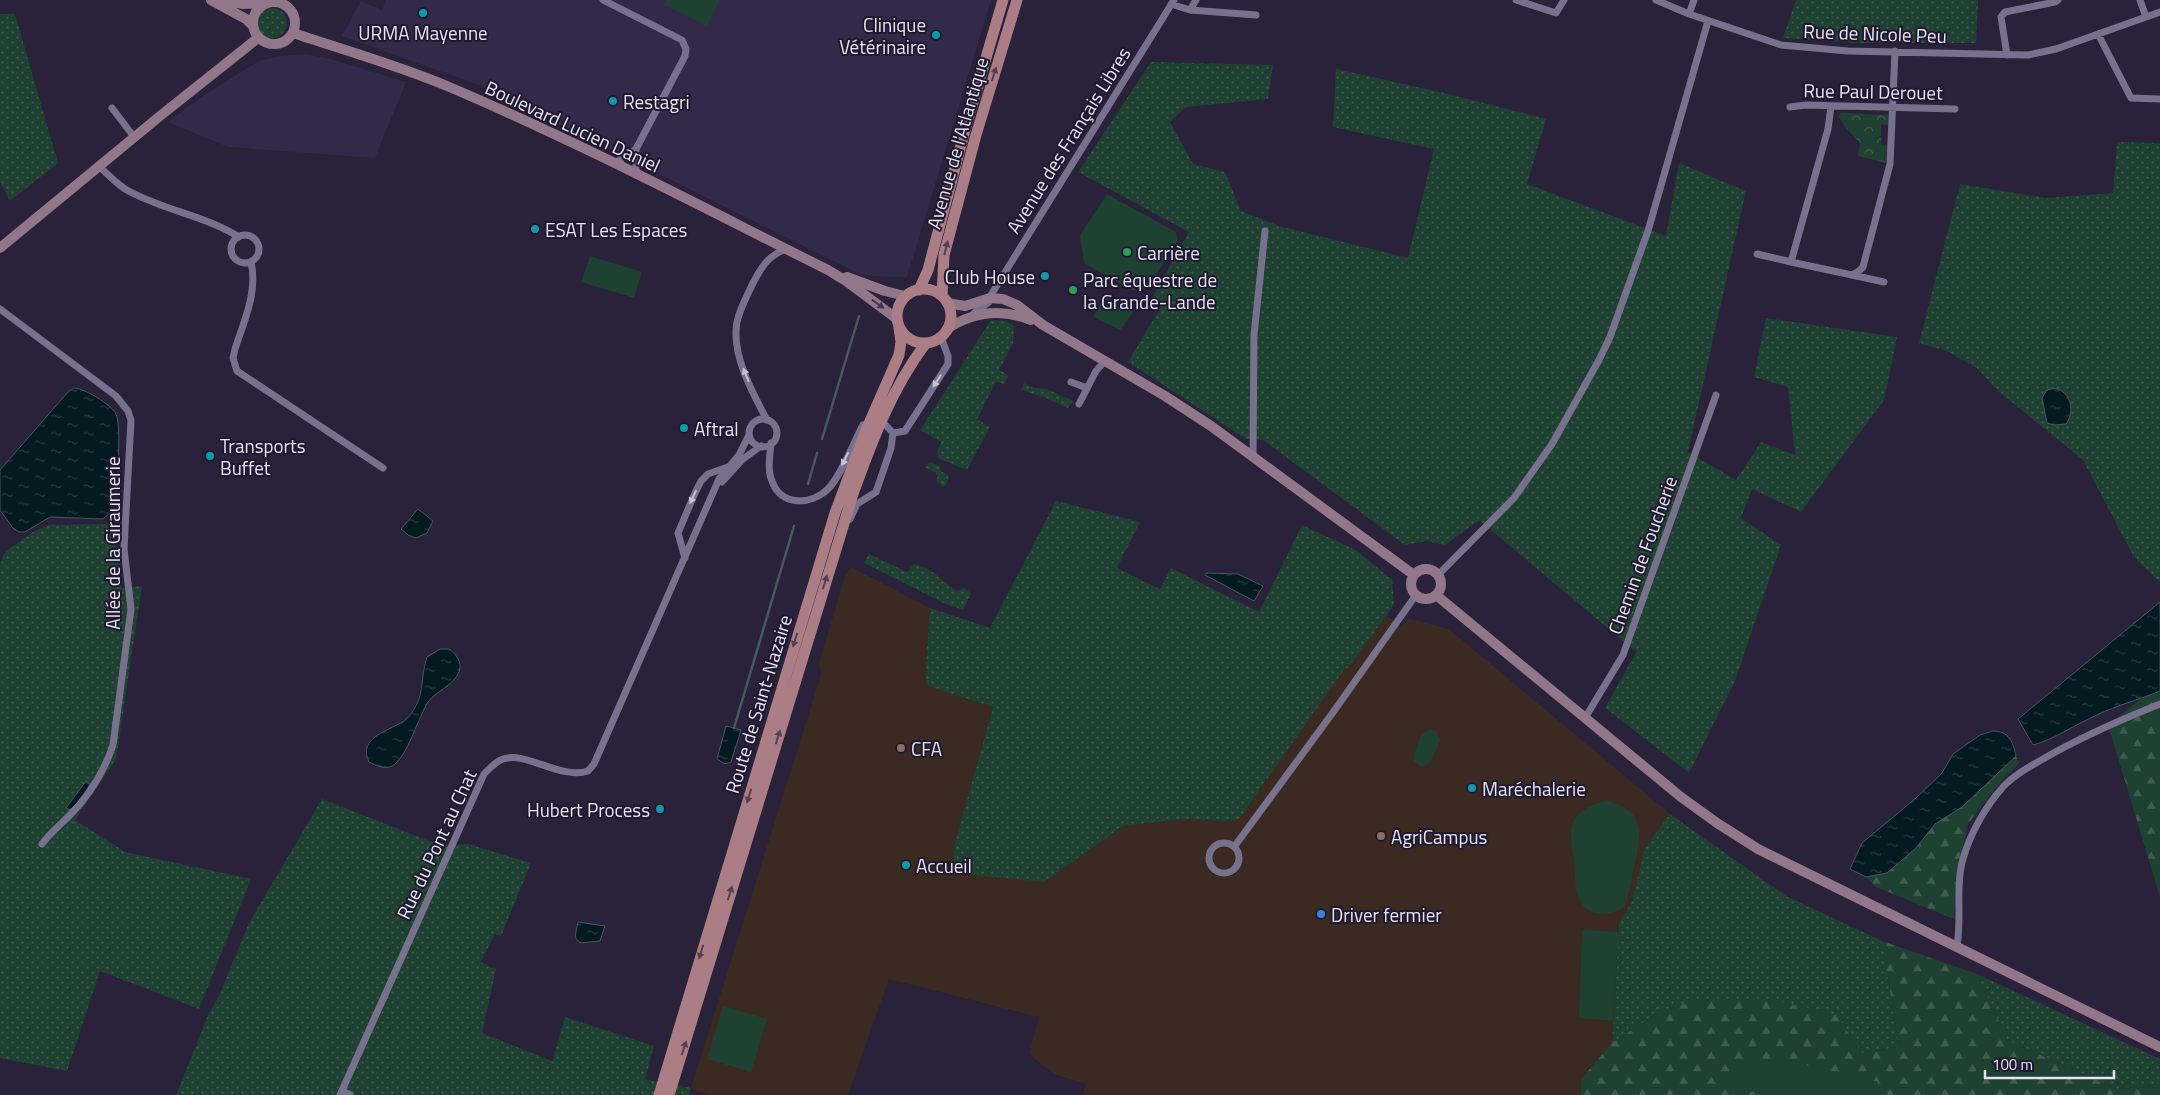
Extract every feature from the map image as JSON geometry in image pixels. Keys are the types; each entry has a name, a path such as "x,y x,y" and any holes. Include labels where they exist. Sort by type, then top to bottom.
{"main road":[{"name":"Avenue de l'Atlantique","path":"919,290 928,270 966,126 1003,0"},
{"name":"Avenue de l'Atlantique","path":"944,300 944,255 976,135 1017,0"},
{"path":"919,290 935,292 944,300 951,315 944,333 926,343 910,340 898,324 900,304 906,296 919,290"},
{"name":"Route de Saint-Nazaire","path":"660,1095 835,514 885,385 899,355 901,342 898,324"},
{"name":"Route de Saint-Nazaire","path":"669,1095 852,494 881,420 912,362 926,343"}],"street":[{"path":"212,0 246,19 253,26 258,38 264,42 277,44 284,42 293,33 296,21 289,3 243,4 223,0"},
{"path":"603,0 682,40 686,49 685,56 636,149 636,175"},
{"path":"1190,10 1196,0"},
{"path":"1516,0 1556,13 1564,0"},
{"name":"Rue de Nicole Peu","path":"1656,0 1708,21 1781,45 1848,51 2007,55 2043,52 2160,12"},
{"path":"1689,14 1694,0"},
{"path":"2007,55 2001,17 2005,12 2058,0"},
{"path":"2140,0 2146,17"},
{"path":"1173,2 1190,10 1256,15"},
{"name":"Avenue des Français Libres","path":"972,317 976,310 989,302 1173,2"},
{"path":"253,26 254,15 266,3"},
{"path":"1438,575 1514,498 1552,444 1599,360 1610,337 1648,231 1708,21"},
{"name":"Boulevard Lucien Daniel","path":"293,33 445,85 614,164 828,270 846,281 898,324"},
{"path":"2098,34 2131,98 2160,99"},
{"path":"0,248 258,38"},
{"path":"1852,275 1863,267 1890,164 1895,51"},
{"path":"1791,262 1828,129 1831,106"},
{"name":"Rue Paul Derouet","path":"1790,107 1955,109"},
{"path":"112,108 134,137"},
{"path":"614,164 636,149"},
{"path":"99,166 126,190 221,226 239,237"},
{"path":"1254,457 1254,335 1265,231"},
{"path":"248,236 255,240 259,248 257,256 251,262 242,263 235,259 231,251 233,242 239,237 248,236"},
{"path":"786,249 767,259 740,308 736,334 741,362 767,420 775,426 776,432 771,443 771,480 776,490 782,496 803,502 817,498 829,488 885,385"},
{"path":"1757,254 1884,282"},
{"path":"251,262 254,274 254,288 233,358 237,371 383,468"},
{"name":"Boulevard Lucien Daniel","path":"828,270 885,291 906,296"},
{"path":"944,300 965,306 990,298 1003,299 1017,305 1043,325 1165,396 1254,457 1414,574"},
{"name":"Allée de la Giraumerie","path":"0,308 116,396 128,411 130,420 124,549 131,609 113,744 108,762 89,794 50,833 42,844"},
{"path":"893,433 905,430 948,364 944,333 972,317 996,312 1008,313 1043,325"},
{"path":"1078,404 1096,371 1106,361"},
{"path":"1071,382 1087,388"},
{"name":"Chemin de Foucherie","path":"1585,718 1623,655 1716,395"},
{"path":"717,488 728,467 739,455 750,429 756,421 767,420"},
{"path":"881,420 893,433"},
{"path":"830,563 857,504 876,492 891,448 893,433"},
{"path":"749,435 751,440 760,446"},
{"path":"717,488 743,459 760,446 771,443"},
{"path":"685,558 678,533 695,493 701,481 708,474 728,467"},
{"name":"Rue du Pont au Chat","path":"341,1093 484,774 495,763 504,758 516,758 572,774 588,771 594,764 717,488"},
{"path":"1426,569 1438,575 1441,588 1436,595 1424,599 1416,595 1411,583 1414,574 1426,569"},
{"path":"1234,847 1416,595"},
{"path":"1436,595 1680,797 1758,849 2160,1047"},
{"path":"1957,946 1960,877 1963,860 1976,827 2003,786 2022,771 2069,744 2108,725 2160,704"},
{"path":"1225,843 1234,847 1237,850 1239,859 1235,868 1222,872 1214,868 1211,864 1210,854 1216,846 1225,843"},
{"path":"341,1093 350,1095"}],"shaded area":[{"path":"386,0 991,0 907,277 864,276 487,88 342,36 361,1 382,10"},
{"path":"306,54 331,59 406,82 375,158 228,147 168,122 201,97 259,61 281,56"},
{"name":"AgriCampus","path":"851,567 930,608 925,678 928,686 993,706 954,846 1044,882 1123,826 1185,819 1226,821 1239,819 1344,670 1349,667 1386,616 1401,626 1407,618 1449,629 1670,814 1645,847 1632,901 1619,923 1612,1043 1581,1079 1581,1095 1082,1095 1086,1084 1054,1074 1029,1054 1039,1017 889,979 848,1095 708,1095 691,1088 821,675 819,663 845,576"}],"green space":[{"path":"667,0 720,0 707,26 664,5"},
{"path":"1796,0 1978,0 1976,43 1863,43 1783,38"},
{"path":"272,8 278,9 286,17 286,29 278,37 272,38 266,37 258,29 257,23 258,17 266,9"},
{"path":"0,14 15,14 58,163 10,201 0,182"},
{"path":"1151,62 1273,65 1268,99 1186,107 1170,122 1193,164 1225,172 1241,211 1279,226 1408,258 1434,149 1333,127 1336,69 1449,94 1546,119 1527,184 1666,236 1679,163 1746,191 1688,452 1736,480 1761,442 1795,455 1788,387 1754,377 1766,318 1897,337 1884,400 1801,512 1752,489 1741,518 1781,545 1735,681 1689,773 1605,708 1636,652 1479,520 1445,545 1427,541 1405,545 1263,440 1246,439 1128,362 1162,305 1152,298 1189,232 1078,172"},
{"path":"1841,113 1888,115 1888,125 1881,125 1881,145 1887,146 1886,163 1858,156 1860,143 1838,116"},
{"path":"2117,142 2160,143 2160,582 2134,557 2083,460 1997,390 1978,369 1947,351 1919,343 1960,184 2046,198 2113,193"},
{"name":"Carrière","path":"1107,194 1176,232 1178,241 1147,289 1131,290 1084,263 1080,235"},
{"path":"590,256 642,272 634,298 581,282"},
{"path":"1105,296 1134,311 1120,330 1093,317"},
{"path":"991,320 1005,321 1014,325 1013,343 999,370 1008,375 1004,384 996,382 977,419 990,427 967,470 939,459 937,452 941,442 920,430"},
{"path":"1024,383 1034,388 1047,389 1073,401 1068,408 1021,390"},
{"path":"930,463 940,466 941,471 949,476 946,485 943,486 936,481 938,476 935,472 924,467"},
{"path":"1056,501 1140,522 1117,568 1160,589 1171,568 1259,612 1302,525 1356,550 1392,580 1394,605 1349,667 1344,670 1239,819 1226,821 1185,819 1123,826 1044,882 956,873 954,870 954,846 993,707 928,686 925,678 930,608 990,628"},
{"path":"113,524 122,588 142,586 116,759 75,820 125,852 251,879 199,1009 100,971 67,1071 0,1058 0,563 5,552 33,532 49,525"},
{"path":"869,554 907,572 914,564 926,568 957,591 964,588 971,593 963,610 946,604 864,563"},
{"path":"2160,684 2160,897 2108,725"},
{"path":"1433,729 1437,732 1440,740 1431,762 1422,767 1414,761 1414,754 1422,733"},
{"path":"2016,756 2019,763 1995,789 1968,824 1956,877 1954,919 1876,887 1866,877 1887,873 1916,848 1935,824 1962,807"},
{"path":"322,799 442,846 468,844 531,863 501,936 495,934 481,962 496,969 482,1033 552,1061 565,1017 654,1046 645,1079 691,1088 689,1095 176,1095 209,1013 218,998 249,923"},
{"path":"1606,801 1629,810 1635,817 1639,835 1625,906 1612,913 1598,914 1586,909 1578,896 1571,830 1574,820 1580,813 1592,805"},
{"path":"1670,814 1786,896 1882,941 1899,1047 1861,1053 1837,1015 1660,1012 1612,1043 1619,923 1632,901 1645,847"},
{"path":"1582,930 1619,932 1613,1021 1579,1018"},
{"path":"1882,941 1977,974 2007,1040 2117,1089 2160,1084 2160,1095 1581,1095 1581,1079 1612,1043 1660,1012 1692,1001 1778,1001 1837,1015 1861,1053 1899,1047"},
{"path":"1977,974 2160,1059 2160,1084 2117,1089 2007,1040"},
{"path":"723,1006 767,1019 751,1072 707,1059"},
{"path":"1733,1059 1776,1070 1779,1059 1878,1082 1875,1095 1765,1095 1726,1085"}],"water":[{"path":"74,388 97,398 109,406 116,414 119,446 113,510 103,519 50,517 25,532 19,532 13,528 0,510 0,470 68,392"},
{"path":"2052,388 2063,392 2070,401 2071,413 2066,424 2054,425 2047,423 2042,398 2046,391"},
{"path":"418,509 433,521 427,533 416,538 408,535 401,529"},
{"path":"1207,573 1238,574 1263,586 1254,601 1205,575"},
{"path":"2160,602 2160,691 2105,711 2033,745 2018,719"},
{"path":"440,649 449,649 458,659 460,669 456,677 428,702 403,755 397,762 392,766 380,767 369,762 366,754 367,747 371,741 376,736 406,720 416,706 419,700 427,657"},
{"path":"726,726 741,730 731,762 725,764 717,759"},
{"path":"1993,731 2007,735 2016,756 1962,807 1935,824 1916,848 1887,873 1866,877 1850,869 1862,843 1916,798 1942,773 1953,754 1980,735"},
{"path":"86,781 90,784 82,798 70,810 66,808"},
{"path":"578,922 605,926 600,941 580,943 575,937"}],"waterway":[{"path":"822,439 859,316"},
{"path":"808,484 817,453"},
{"path":"734,728 794,526"}],"place":[{"name":"URMA Mayenne","path":"423,13"},
{"name":"Clinique Vétérinaire","path":"936,35"},
{"name":"Restagri","path":"613,101"},
{"name":"ESAT Les Espaces","path":"535,229"},
{"name":"Carrière","path":"1127,252"},
{"name":"Club House","path":"1045,276"},
{"name":"Parc équestre de la Grande-Lande","path":"1073,290"},
{"name":"Aftral","path":"684,428"},
{"name":"Transports Buffet","path":"210,456"},
{"name":"CFA","path":"901,748"},
{"name":"Maréchalerie","path":"1472,788"},
{"name":"Hubert Process","path":"660,809"},
{"name":"AgriCampus","path":"1381,836"},
{"name":"Accueil","path":"906,865"},
{"name":"Driver fermier","path":"1321,914"}]}
